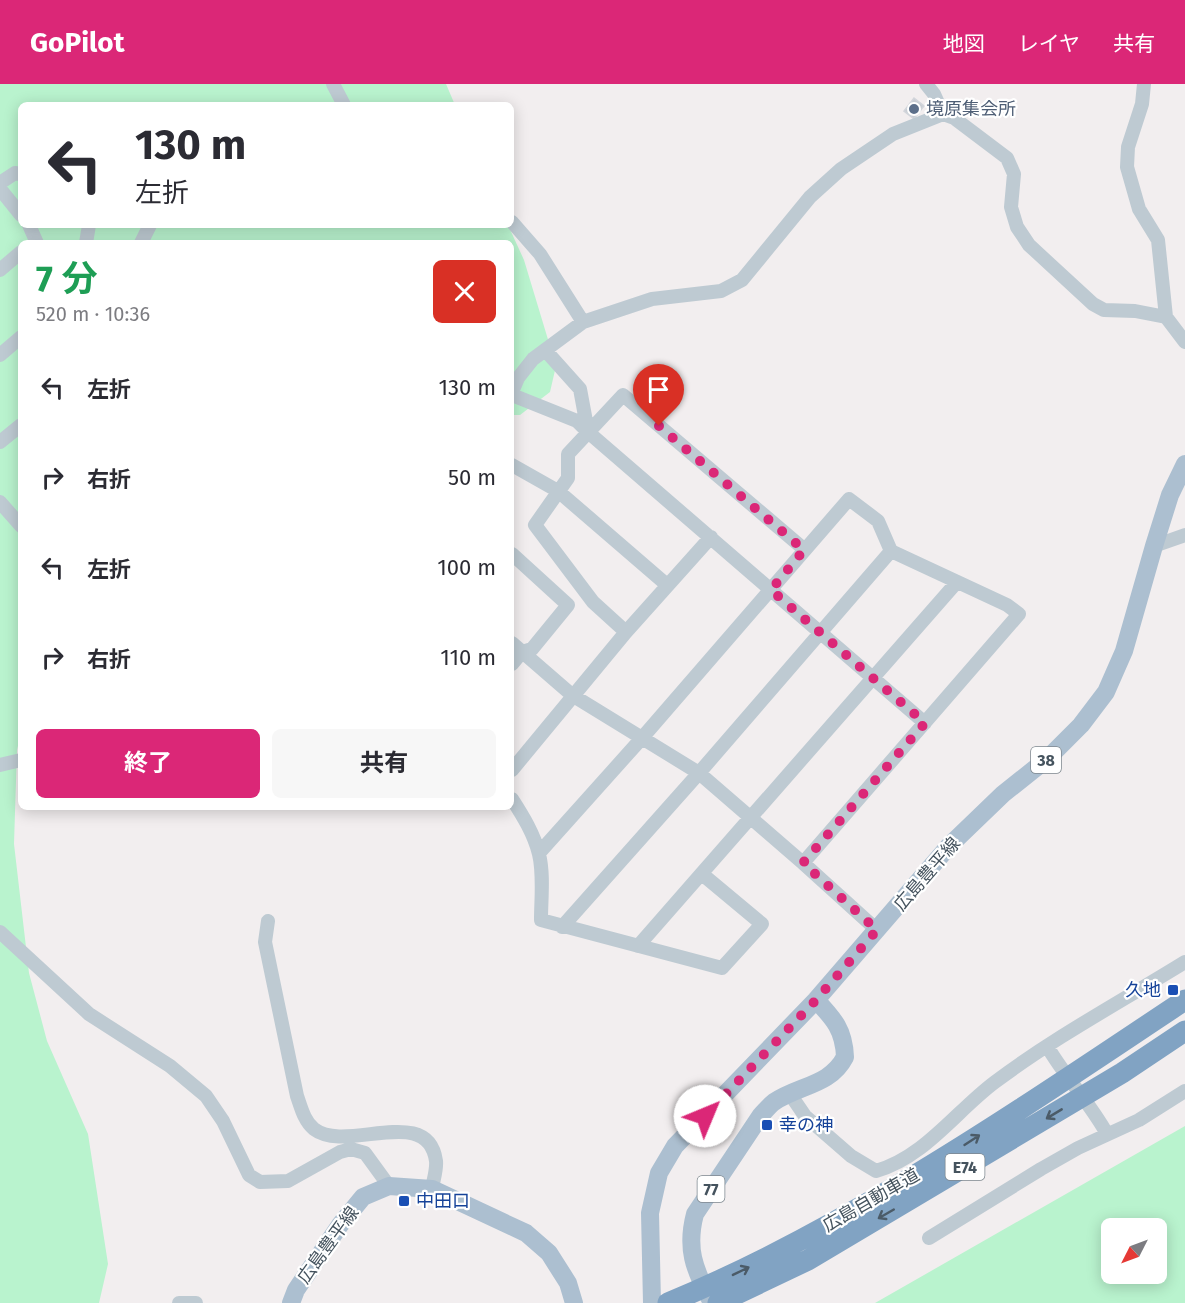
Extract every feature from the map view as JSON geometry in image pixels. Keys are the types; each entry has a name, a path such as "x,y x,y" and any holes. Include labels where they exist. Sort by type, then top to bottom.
{"highway":[{"name":"広島自動車道","path":"668,1303 801,1252 943,1159 1065,1068 1185,1000"},
{"name":"広島自動車道","path":"716,1303 801,1252 1122,1072 1185,1031"}],"main road":[{"name":"広島豊平線","path":"652,1303 650,1213 658,1173 675,1146 816,1000 949,846 1003,794 1047,759 1081,725 1106,692 1124,651 1170,495 1185,464"},
{"name":"77","path":"716,1303 697,1273 691,1252 690,1232 695,1214 761,1115 774,1102 822,1081 841,1065 845,1057 841,1032 832,1017 816,1000"},
{"name":"広島豊平線","path":"291,1303 296,1290 340,1225 363,1197 389,1186 432,1189 526,1233 549,1253 568,1283 574,1303"}],"street":[{"path":"333,84 342,102"},
{"path":"926,84 934,94 943,114"},
{"path":"1144,84 1142,104 1128,147 1127,167 1139,209 1158,240 1166,317 1185,342"},
{"path":"514,389 518,378 532,359 583,322 652,299 722,291 742,280 810,197 841,169 893,134 943,114 954,118 1007,158 1014,174 1011,207 1017,227 1029,245 1093,304 1104,310 1135,311 1166,317"},
{"path":"0,183 15,173 18,174"},
{"path":"0,189 18,211"},
{"path":"514,224 540,254 583,322"},
{"path":"0,270 18,255"},
{"path":"0,355 18,340"},
{"path":"546,351 580,389 588,432"},
{"path":"514,395 577,421 925,723"},
{"path":"626,632 593,602 535,525 568,478 568,454 622,395 804,550"},
{"path":"0,442 18,427"},
{"path":"514,466 558,491 667,585"},
{"path":"538,853 642,738 849,499 878,521 891,551 1007,605 1019,614 803,863"},
{"path":"0,502 18,523"},
{"path":"1154,546 1185,535"},
{"path":"514,768 572,695 711,537"},
{"path":"562,927 891,551"},
{"path":"514,556 568,606 532,648 517,647"},
{"path":"638,946 957,582"},
{"path":"517,647 572,695 699,773 877,930"},
{"path":"0,765 18,761"},
{"path":"514,802 526,821 538,853 541,868 541,920 722,968 762,924 702,874"},
{"path":"268,921 266,942 297,1096 303,1115 314,1128 327,1135 343,1138 391,1131 412,1132 428,1142 436,1161 432,1189"},
{"path":"0,932 89,1014 170,1066 206,1096 224,1121 249,1175 260,1182 288,1181 340,1152 351,1149 365,1153 389,1186"},
{"path":"790,1094 805,1116 851,1156 876,1171 891,1167 921,1147 994,1082 1047,1046 1185,962"},
{"path":"1065,1068 1185,990"},
{"path":"1122,1072 1185,1040"},
{"path":"1047,1046 1065,1068 1103,1129"},
{"path":"929,1238 1103,1129 1139,1120 1185,1091"},
{"path":"179,1303 196,1303"}],"green space":[{"path":"0,84 446,84 454,102 18,102 18,228 509,228 524,260 556,366 550,392 520,415 514,415 514,240 18,240 18,746 14,844 29,973 47,1041 88,1134 108,1264 99,1303 0,1303"},
{"path":"1185,1126 1185,1303 875,1303"}],"building":[{"name":"境原集会所","path":"914,98 924,106 914,119 904,111"}],"place":[{"name":"境原集会所","path":"914,109"},
{"name":"久地","path":"1173,990"},
{"name":"幸の神","path":"767,1125"},
{"name":"中田口","path":"404,1201"}],"route":[{"path":"659,426 804,550 771,590 925,723 803,863 877,930 816,1000 705,1116"}]}
